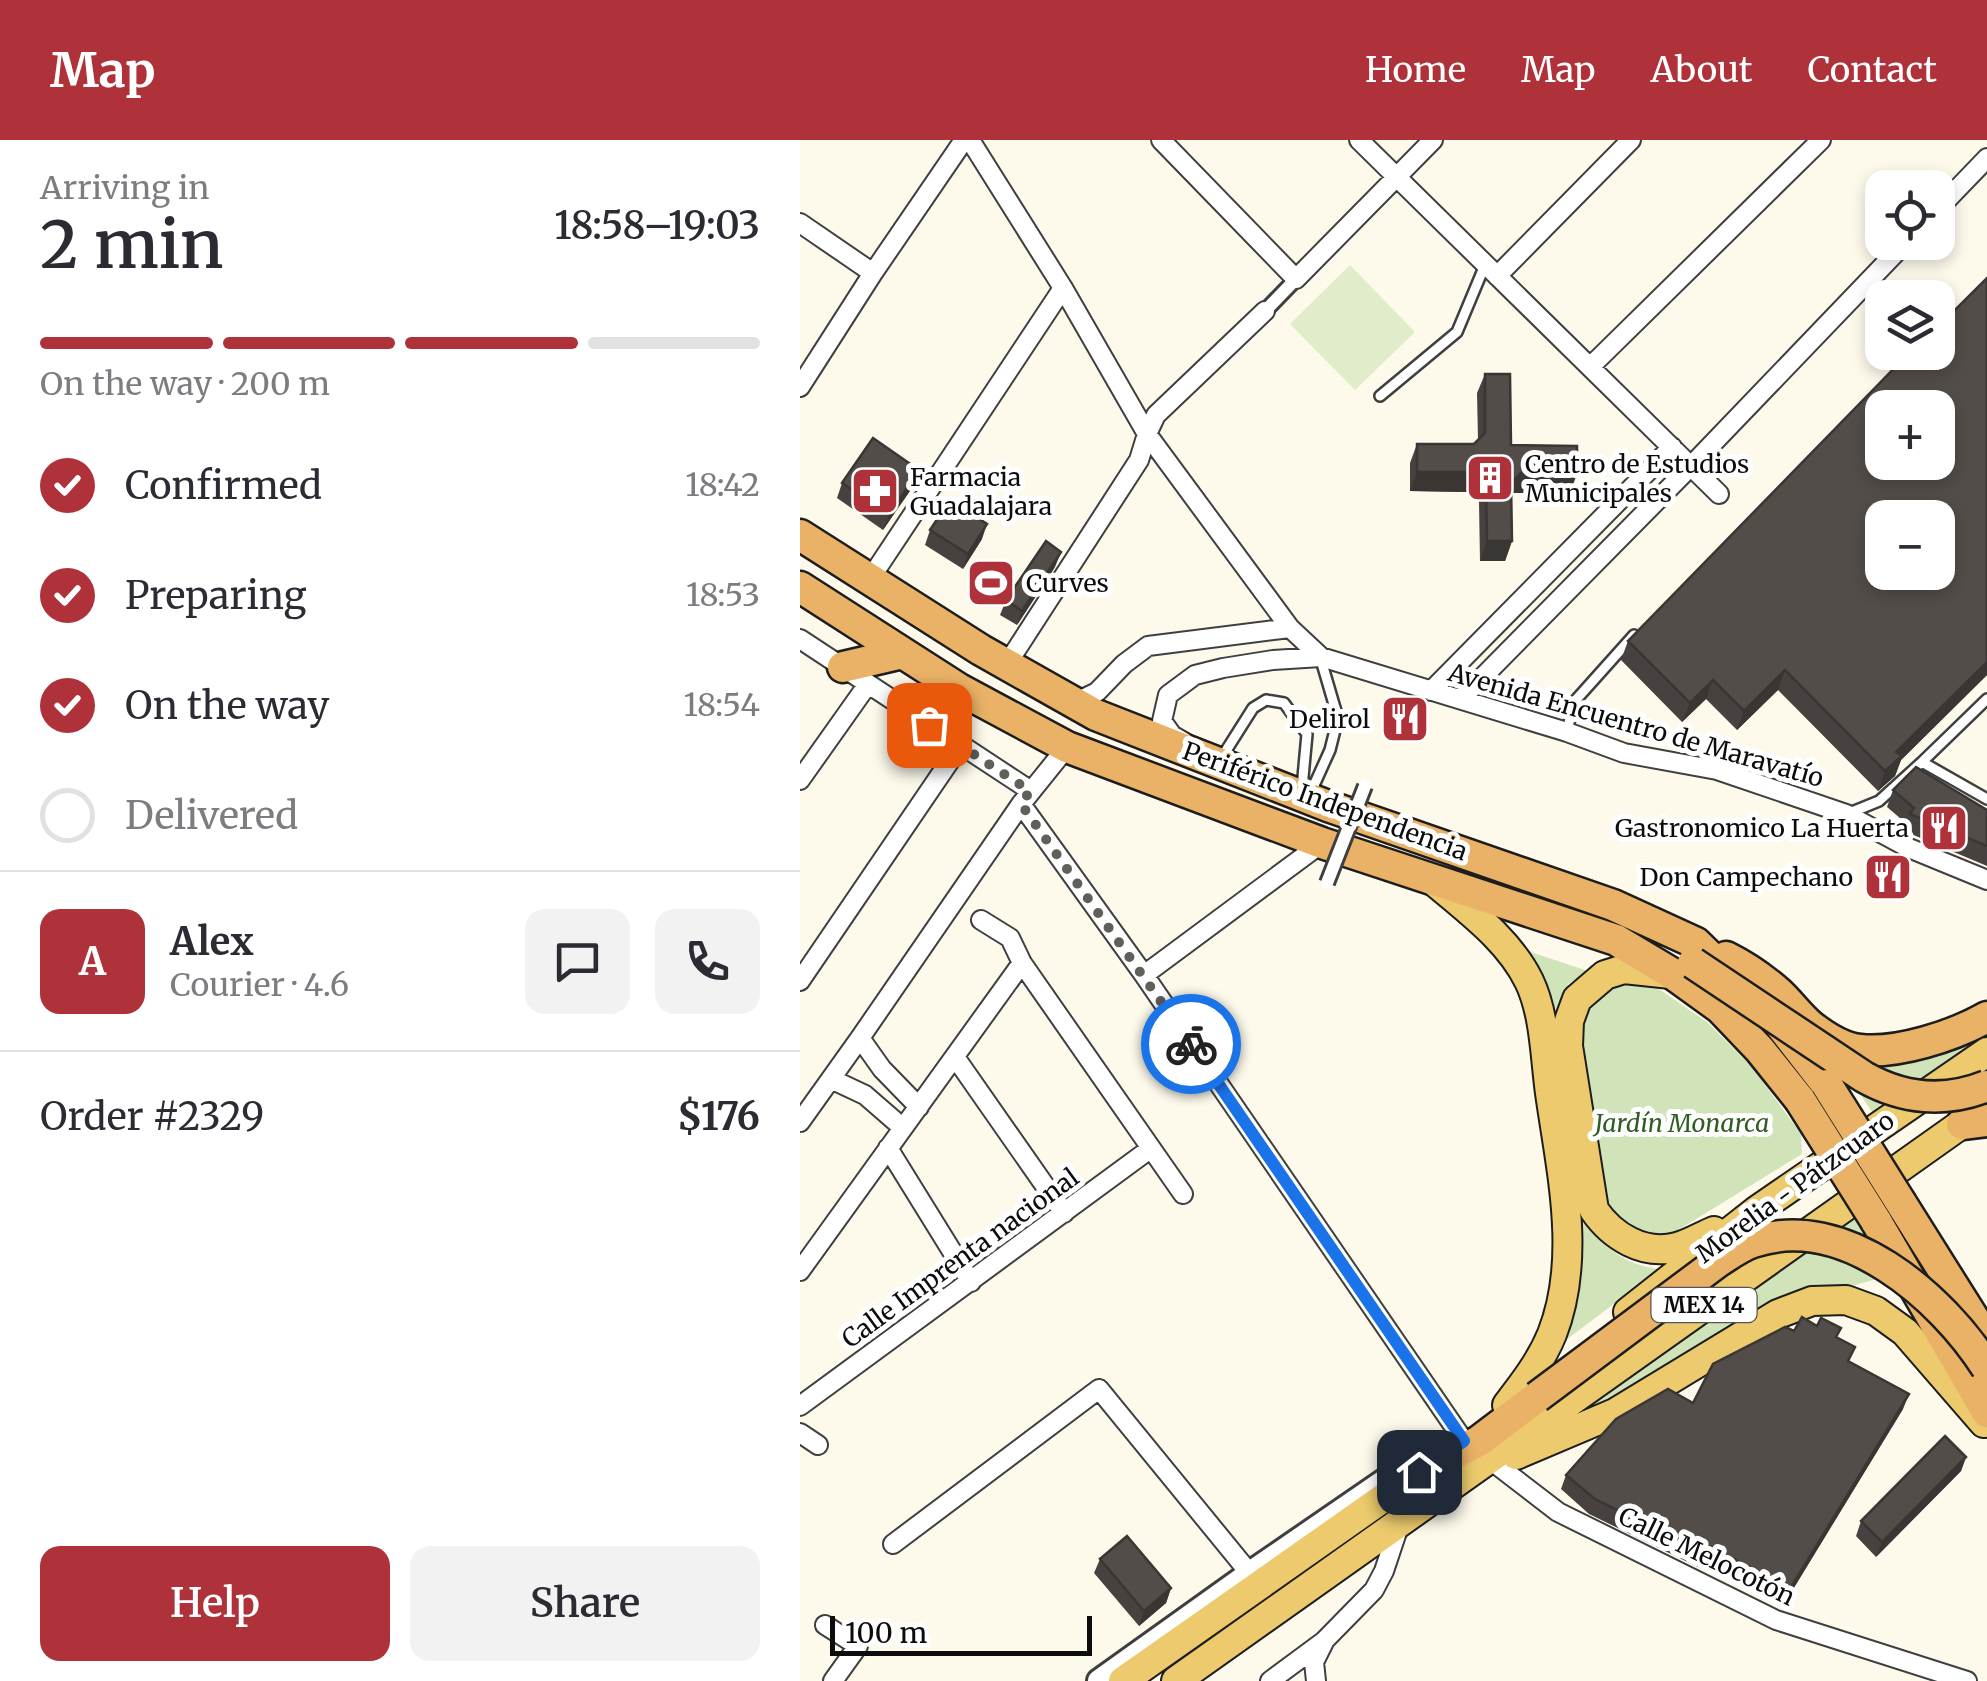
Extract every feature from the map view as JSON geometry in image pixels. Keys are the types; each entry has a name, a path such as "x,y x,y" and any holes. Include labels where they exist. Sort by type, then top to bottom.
{"highway":[{"name":"Periférico Independencia","path":"800,535 982,650 1096,715 1305,796 1613,904 1790,1034 1828,1085 1983,1328"},
{"name":"Periférico Independencia","path":"800,587 959,689 1067,747 1322,843 1687,960 1720,1008 1800,1100 1987,1412"},
{"path":"855,676 903,653"},
{"path":"1248,816 1334,827 1588,914 1660,943 1880,1086 1928,1097 1962,1094 1987,1086"},
{"path":"1687,960 1738,962 1832,1041 1859,1050 1927,1042 1987,1017"},
{"path":"1419,1472 1479,1441 1522,1401 1720,1261 1748,1244 1780,1236 1832,1241 1887,1268 1942,1312 1987,1368"}],"main road":[{"path":"1434,881 1509,951 1529,982 1539,1015 1568,1256 1552,1334 1522,1401"},
{"path":"1687,960 1604,975 1577,1000 1569,1021 1568,1046 1594,1210 1605,1226 1624,1240 1648,1249 1676,1248 1756,1212"},
{"name":"Morelia - Pátzcuaro","path":"1123,1681 1255,1579 1522,1401 1756,1212 1987,1052"},
{"name":"MEX 14","path":"1176,1681 1979,1117"},
{"path":"1447,1489 1538,1444 1616,1413 1778,1314 1812,1301 1846,1300 1876,1310 1905,1332 1987,1427"}],"street":[{"path":"800,387 874,272 967,140 1063,288 1147,434 1290,628 1320,657"},
{"path":"1160,140 1296,279"},
{"path":"1359,140 1720,494"},
{"path":"1006,664 1139,460 1156,415 1433,140"},
{"path":"1491,270 1631,140"},
{"path":"1591,366 1821,140"},
{"path":"1955,191 1987,158"},
{"path":"800,223 874,272"},
{"path":"1461,699 1889,260"},
{"path":"870,579 1063,288"},
{"path":"1431,691 1672,447"},
{"path":"1074,702 1097,692 1148,646 1290,628"},
{"path":"800,639 960,746 1026,797 1144,976 1464,1441"},
{"path":"1218,763 1172,735 1162,721 1168,695 1195,676 1223,668 1320,657"},
{"name":"Avenida Encuentro de Maravatío","path":"1320,657 1568,732 1624,753 1716,770 1846,814 1909,848 1987,880"},
{"path":"800,780 855,676"},
{"path":"800,982 960,746"},
{"path":"800,1122 1026,797 1067,747"},
{"path":"1326,883 1364,786"},
{"path":"1144,976 1322,843"},
{"path":"981,920 1010,938 1022,963 1183,1194"},
{"path":"800,1270 1022,963"},
{"path":"860,1038 882,1069 919,1107"},
{"path":"954,1058 1064,1213"},
{"path":"865,1094 882,1069"},
{"path":"831,1079 865,1094 903,1128"},
{"path":"888,1148 971,1282"},
{"name":"Calle Imprenta nacional","path":"800,1406 1150,1149"},
{"path":"892,1544 1099,1389 1255,1579"},
{"path":"800,1433 818,1445"},
{"path":"1100,1681 1255,1579 1430,1449 1444,1442 1464,1441"},
{"name":"Calle Melocotón","path":"1496,1464 1558,1512 1776,1620 1967,1681"},
{"path":"1270,1681 1324,1642 1374,1590 1401,1521"},
{"path":"825,1625 858,1646 833,1681"},
{"path":"1316,1681 1314,1662 1324,1642"}],"lane":[{"path":"1380,396 1457,332 1491,270"},
{"path":"1568,732 1574,702 1643,626"},
{"path":"1305,796 1330,750 1338,718 1320,657"},
{"path":"1846,814 1879,801 1987,699"},
{"path":"1218,763 1253,708 1266,700 1284,703 1307,734 1305,796"},
{"path":"1922,762 1987,799"}],"green space":[{"path":"1350,265 1415,332 1355,390 1290,324"},
{"path":"1522,949 1588,971 1568,984 1555,1014 1545,978"},
{"name":"Jardín Monarca","path":"1624,977 1653,985 1707,1022 1752,1067 1801,1134 1802,1154 1670,1235 1651,1239 1630,1228 1606,1204 1577,1049 1584,1003"},
{"path":"1987,1026 1987,1038 1872,1112 1835,1057"},
{"path":"1854,1216 1883,1260 1877,1279 1852,1286 1800,1290 1774,1301 1582,1417 1555,1421"},
{"path":"1582,1219 1616,1253 1636,1264 1660,1269 1562,1343 1578,1282"}],"building":[{"path":"1987,278 1987,662 1896,752 1902,756 1885,771 1785,670 1744,711 1713,680 1690,703 1628,641 1865,398 1865,480 1955,480 1955,390 1873,390 1892,370 1955,370 1955,310"},
{"path":"1485,374 1510,374 1511,445 1577,446 1577,474 1521,473 1511,483 1512,541 1487,541 1486,483 1476,472 1417,472 1417,444 1474,444 1485,433"},
{"name":"Farmacia Guadalajara","path":"873,438 919,470 889,515 842,483"},
{"path":"950,500 987,524 968,554 930,530"},
{"path":"1046,541 1061,552 1022,611 1006,600"},
{"path":"1916,767 1987,810 1987,846 1910,814 1914,808 1893,790"},
{"path":"1802,1317 1817,1326 1821,1318 1841,1328 1836,1337 1855,1347 1848,1361 1909,1394 1790,1589 1712,1547 1707,1554 1595,1499 1566,1475 1616,1419 1668,1389 1693,1403 1713,1364 1785,1327 1794,1331"},
{"path":"1945,1436 1966,1457 1882,1542 1861,1521"},
{"path":"1127,1536 1171,1588 1144,1611 1100,1559"}],"way so far":[{"path":"929,725 1030,791 1021,804 1191,1044"}],"place":[{"name":"Centro de Estudios Municipales","path":"1490,478"},
{"name":"Farmacia Guadalajara","path":"875,491"},
{"name":"Curves","path":"991,583"},
{"name":"Delirol","path":"1405,719"},
{"name":"Gastronomico La Huerta","path":"1944,828"},
{"name":"Don Campechano","path":"1888,877"}],"route":[{"path":"1191,1044 1464,1441 1419,1472"}]}
